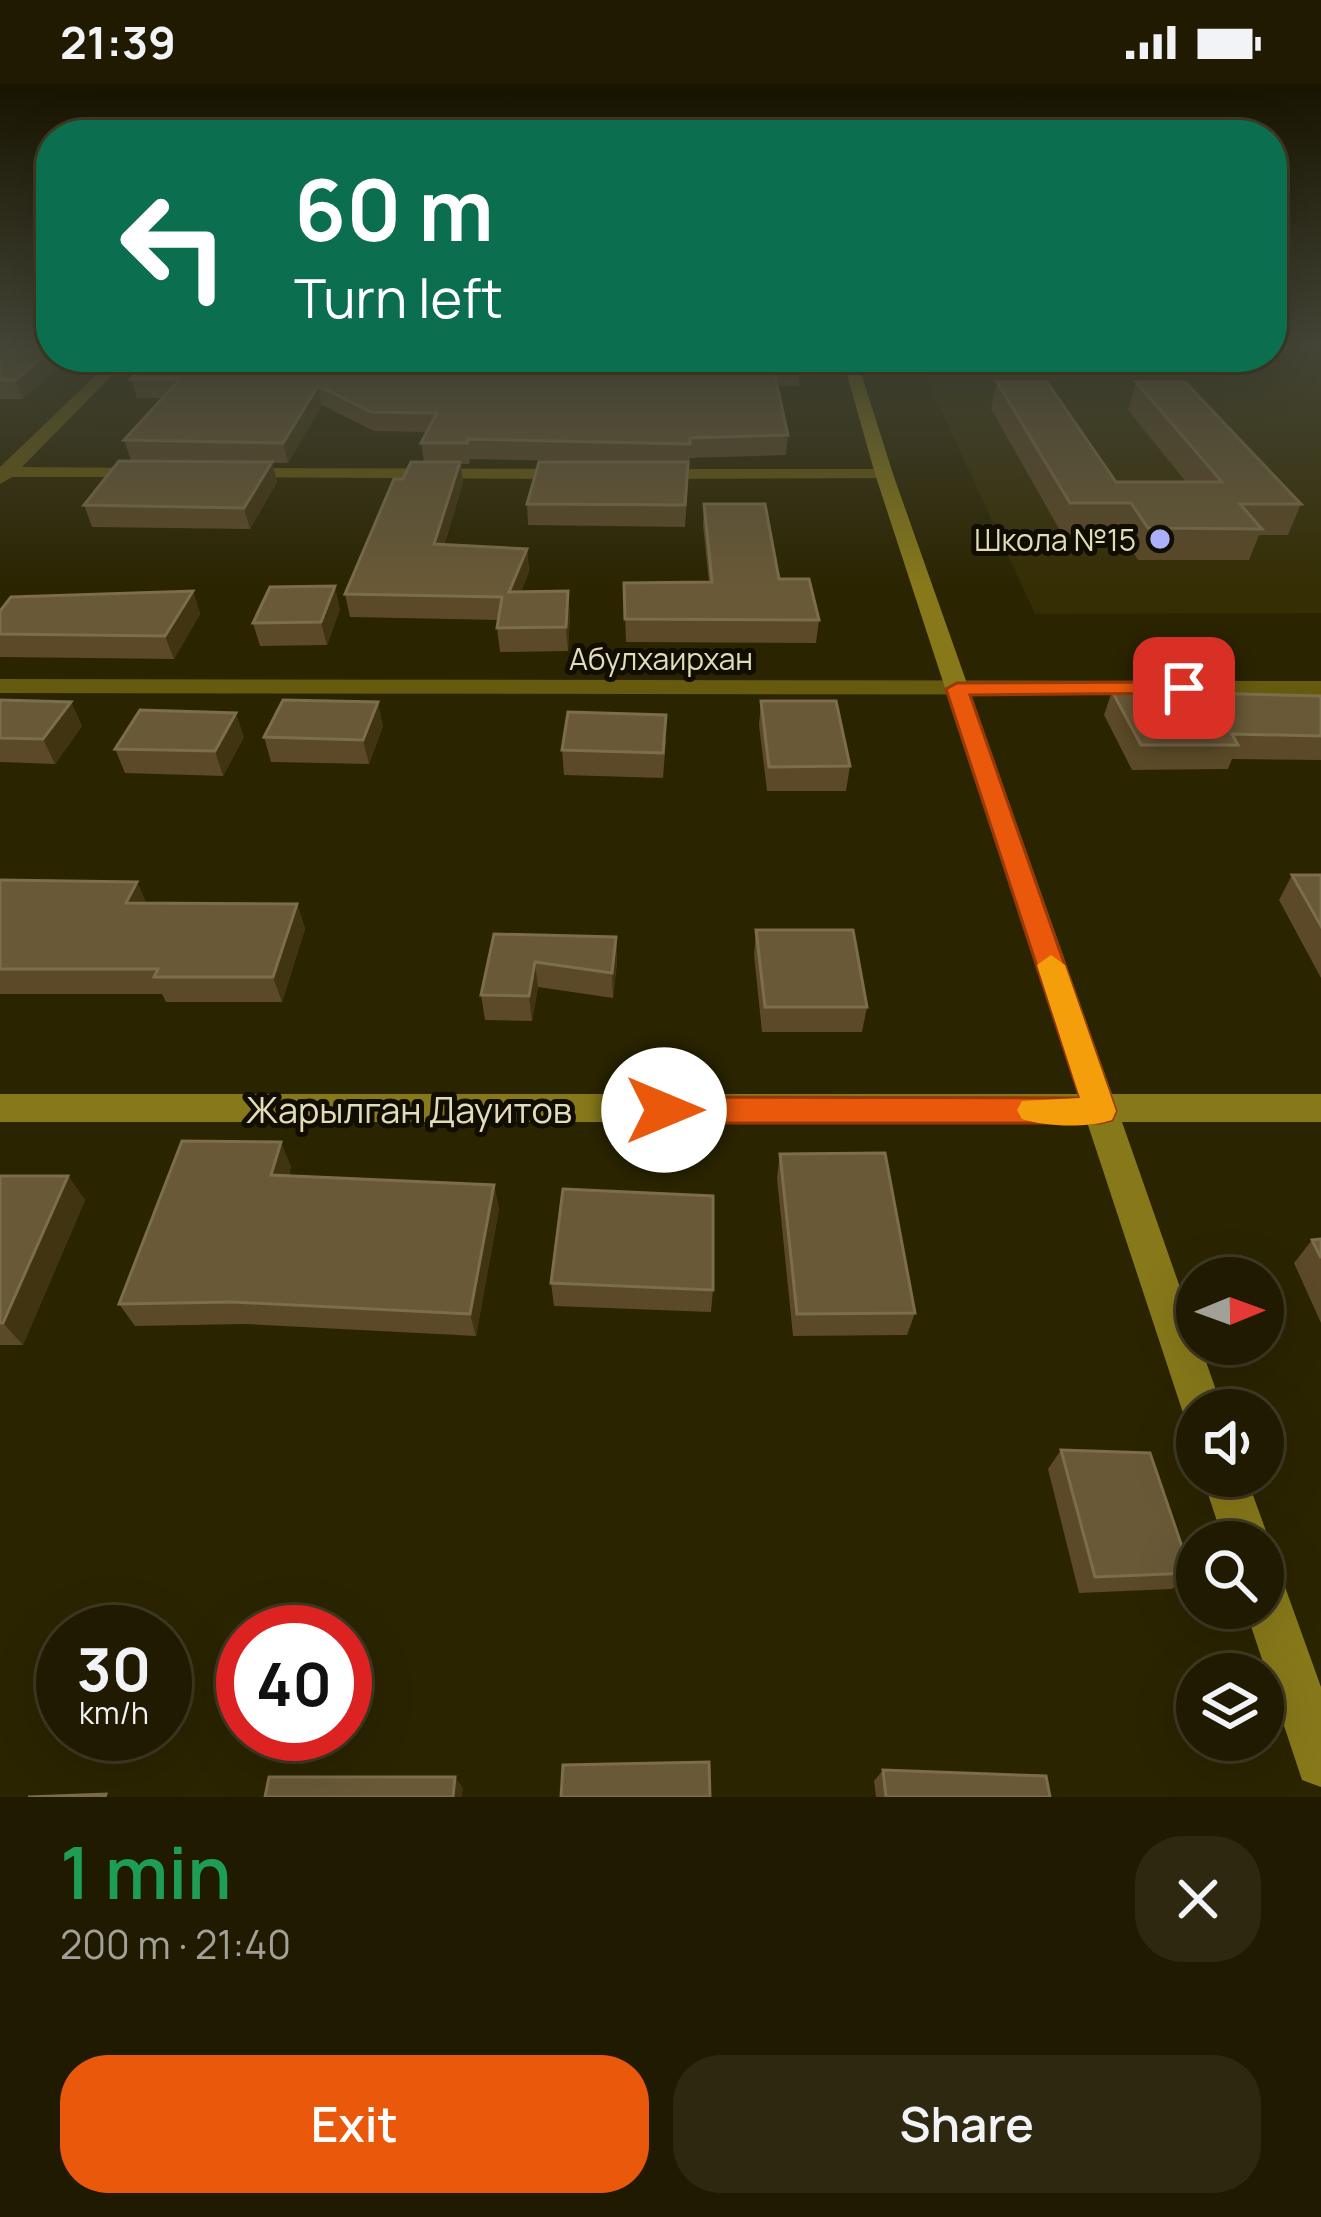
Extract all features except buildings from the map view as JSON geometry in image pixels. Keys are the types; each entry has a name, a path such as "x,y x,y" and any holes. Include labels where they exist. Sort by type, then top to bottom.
{"street":[{"path":"2,475 50,428"},
{"path":"870,428 1195,1389"},
{"path":"2,475 173,473"},
{"path":"220,473 600,474"},
{"path":"623,474 884,474"},
{"name":"Абулхаирхан","path":"0,686 1321,688"},
{"name":"Жарылган Дауитов","path":"0,1108 1321,1108"},
{"path":"1276,1629 1321,1761"}],"shaded area":[{"name":"Школа №15","path":"949,428 1321,428 1321,613 1035,614"}],"slow traffic":[{"path":"1033,1110 1100,1111 1051,965"}],"place":[{"name":"Школа №15","path":"1160,539"}],"route":[{"path":"664,1110 1100,1111 957,689 1184,688"}]}
